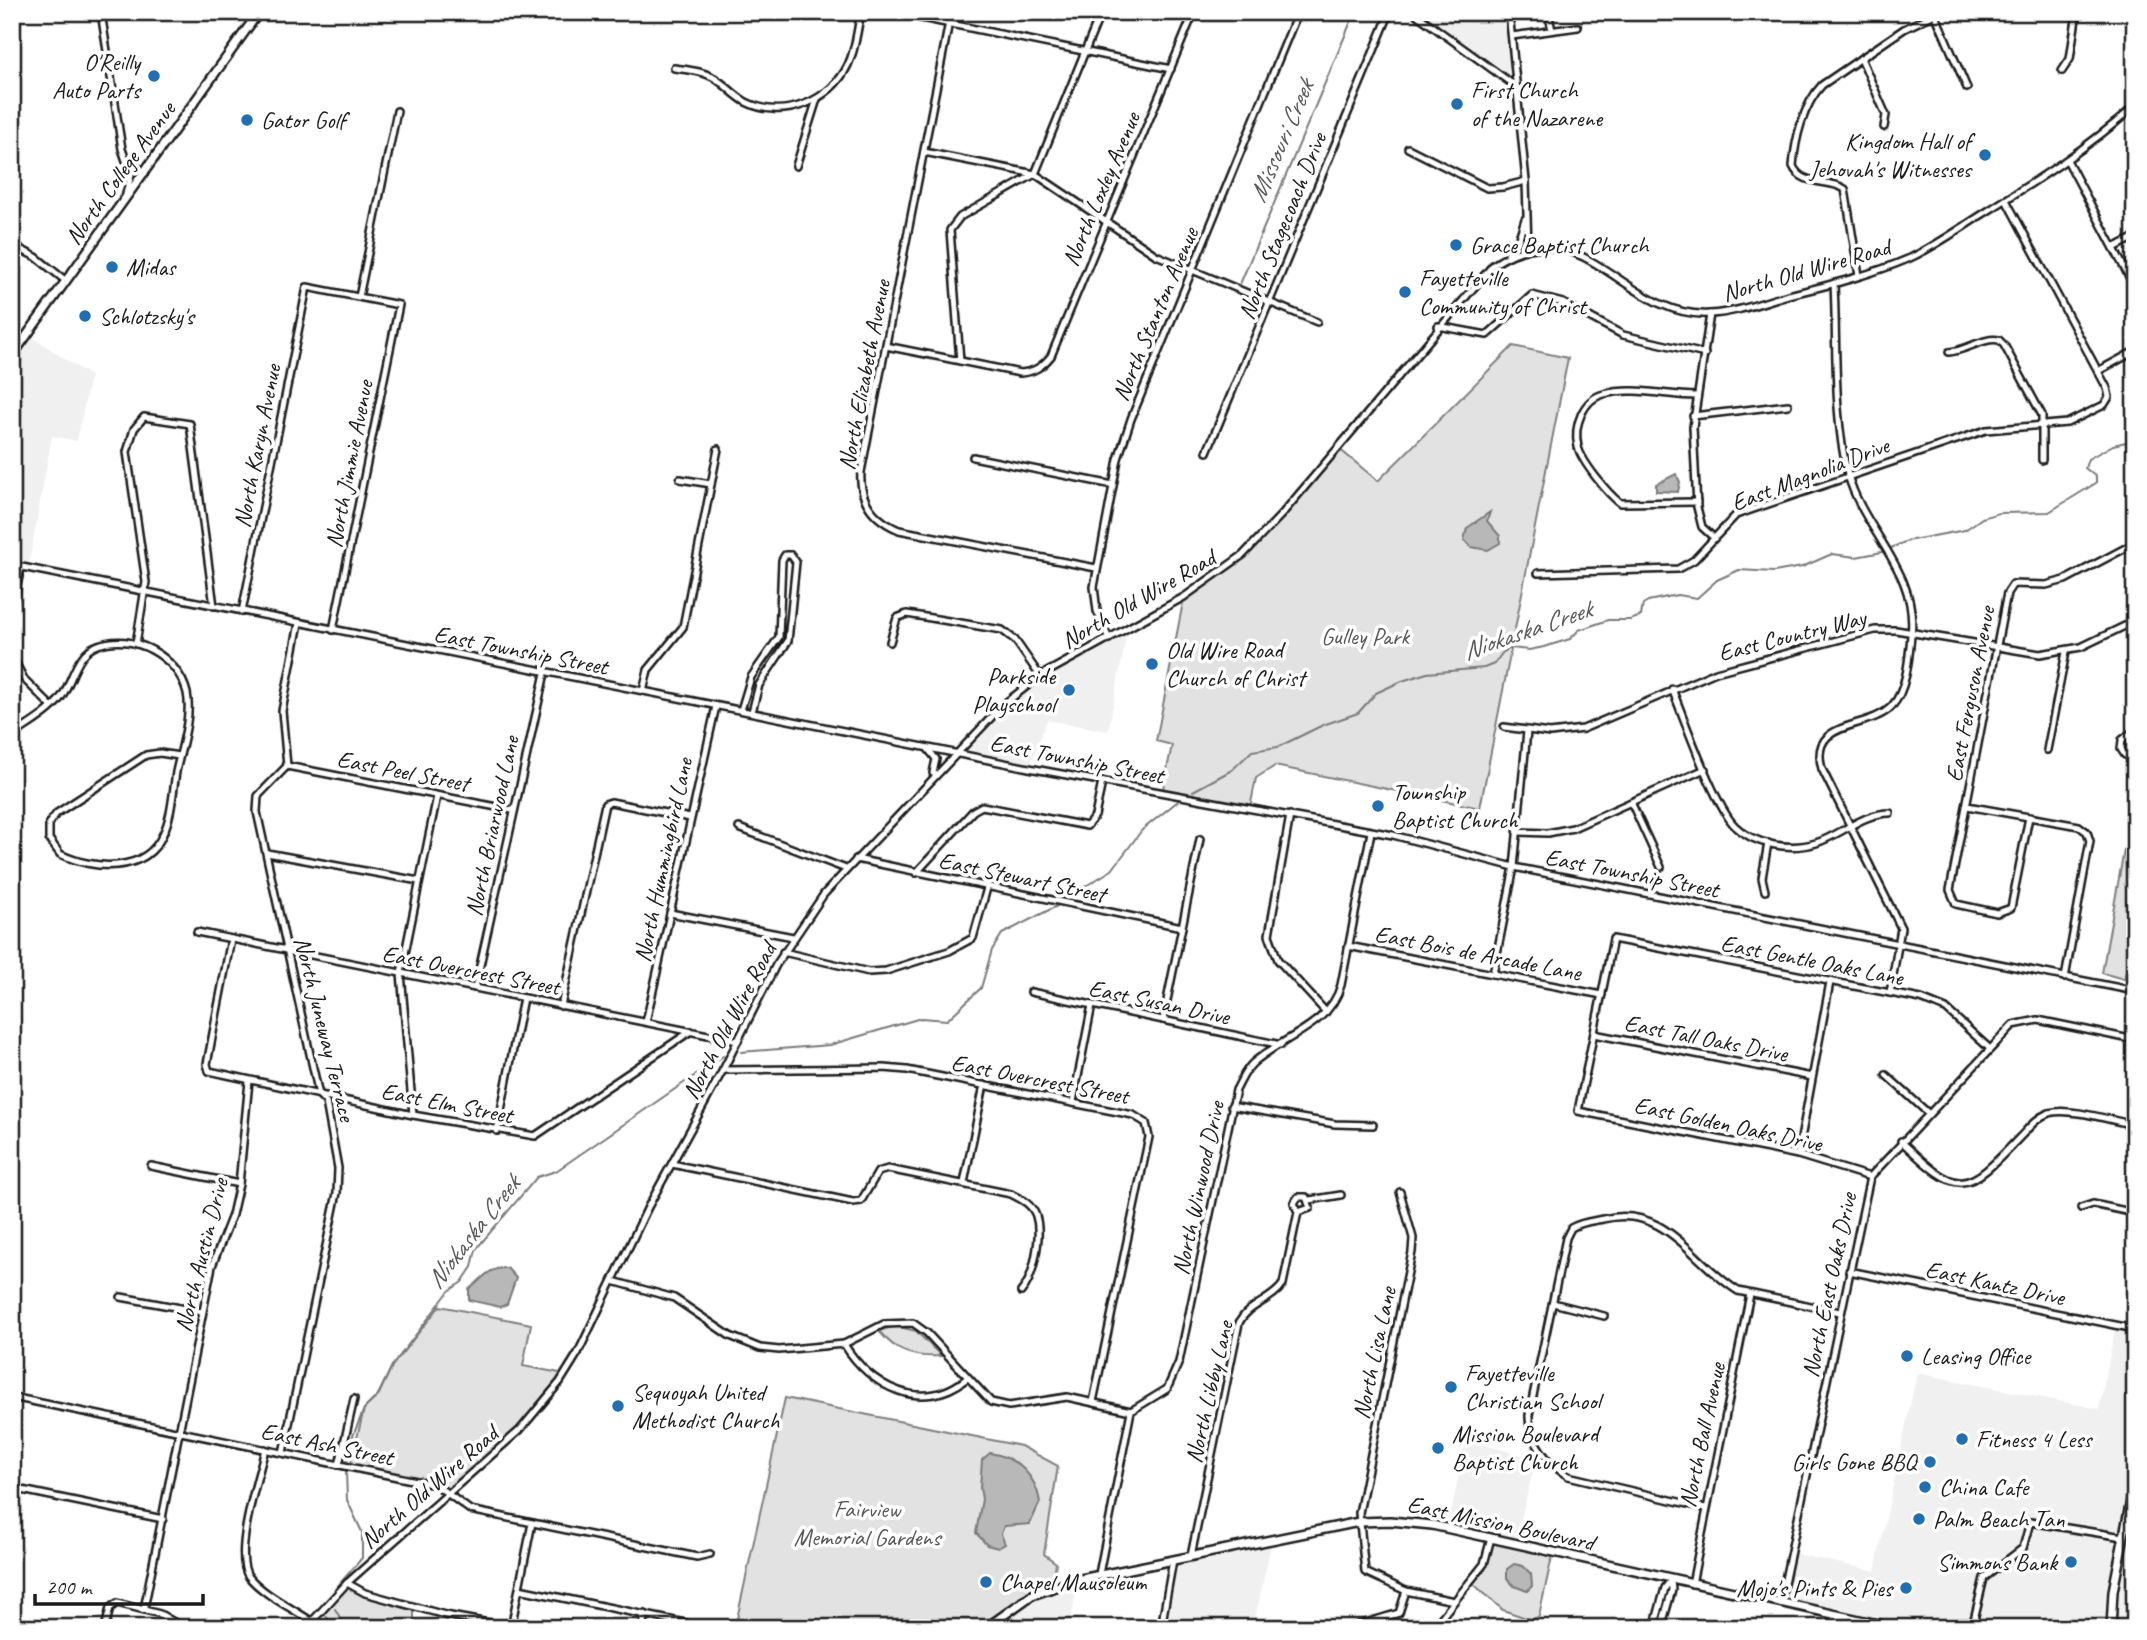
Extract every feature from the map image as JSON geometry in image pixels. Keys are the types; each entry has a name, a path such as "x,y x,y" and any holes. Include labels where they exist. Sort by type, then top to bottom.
{"main road":[{"name":"North College Avenue","path":"12,356 259,12"},
{"path":"2111,1628 2113,1591 2135,1479"},
{"name":"East Mission Boulevard","path":"986,1628 1032,1595 1099,1574 1359,1522 1418,1523 1896,1628"}],"street":[{"path":"101,12 131,175 124,201"},
{"path":"674,68 708,75 737,97 761,107 795,107 817,99 839,79 849,64 861,12"},
{"path":"892,12 1171,69"},
{"name":"North Elizabeth Avenue","path":"951,12 861,472 862,492 875,515 899,530 1096,568"},
{"path":"886,346 960,361 950,230 960,217 1034,174 1101,12"},
{"name":"North Loxley Avenue","path":"960,361 1020,373 1032,372 1044,365 1051,356 1194,12"},
{"name":"North Stanton Avenue","path":"1109,639 1095,603 1096,568 1130,419 1298,12"},
{"name":"North Stagecoach Drive","path":"1207,452 1390,12"},
{"path":"1413,12 1518,88"},
{"path":"1509,12 1526,181 1528,248"},
{"path":"1548,12 1552,30"},
{"path":"2062,71 2070,59 2077,12"},
{"path":"1859,276 1845,189 1836,184 1806,179 1793,166 1804,118 1814,93 1904,29 1937,13 1967,88"},
{"path":"1512,36 1578,27"},
{"path":"1861,58 1886,115 1884,127"},
{"path":"796,166 817,99"},
{"name":"North Old Wire Road","path":"306,1628 347,1583 497,1452 550,1395 579,1353 672,1164 783,952 846,869 1000,708 1040,676 1184,597 1243,555 1282,514 1486,271 1503,258 1528,248 1553,246 1571,249 1662,305 1710,314 1834,283 1910,258 2067,160 2135,106"},
{"path":"359,297 397,111"},
{"path":"1408,148 1486,188 1526,181"},
{"path":"924,152 1034,174 1149,251 1317,321"},
{"path":"126,158 145,173"},
{"path":"2067,160 2135,288"},
{"path":"2006,200 2098,371 2135,351"},
{"path":"1503,258 1518,241 1527,214"},
{"path":"2114,248 2135,237"},
{"path":"12,245 36,257 66,281"},
{"path":"1834,283 1841,431 1849,476 1860,506 1908,589 1912,601 1912,634 1902,686 1894,705 1878,716 1837,730 1822,746 1822,769 1900,923 1900,945 1890,993"},
{"name":"North Karyn Avenue","path":"242,612 307,287 359,297"},
{"path":"1438,326 1488,335 1532,295 1563,303 1623,335 1705,354"},
{"name":"North Jimmie Avenue","path":"333,630 399,305 359,297"},
{"path":"1710,314 1693,416 1697,502 1703,527 1713,537"},
{"path":"1949,352 1963,351 1988,340 1999,340 2042,415 2042,460"},
{"name":"East Magnolia Drive","path":"1538,573 1678,569 1694,560 1736,515 1986,430 2067,423 2104,405 2109,393 2098,371"},
{"path":"1696,396 1629,391 1592,397 1584,406 1577,439 1578,449 1610,496 1620,503 1697,502"},
{"path":"1693,416 1788,405"},
{"path":"136,644 146,593 128,447 137,424 144,417 190,424 214,606"},
{"path":"643,691 648,670 683,627 718,449"},
{"path":"973,457 1113,485"},
{"path":"680,479 711,485"},
{"name":"East Ferguson Avenue","path":"2029,817 2013,904 2007,911 1997,913 1961,906 1952,900 1950,890 2007,593 2014,584 2046,585 2065,580 2135,543"},
{"path":"741,710 751,677 779,637 782,560 785,555 791,555 796,562 789,637 784,651 759,685 752,712"},
{"name":"East Township Street","path":"12,565 1102,782 1290,815 1514,867 2135,991"},
{"path":"12,610 21,567"},
{"path":"890,642 897,618 907,614 994,627 1015,640 1040,676"},
{"name":"East Country Way","path":"1504,727 1559,733 1583,729 1672,689 1740,664 1875,630 2028,654 2066,652 2098,641 2135,621"},
{"path":"287,766 282,712 299,623"},
{"path":"12,736 52,707 62,696 85,653 97,645 114,642 136,644 154,650 168,662 187,694 179,756 165,830 155,847 135,861 114,867 66,857 55,850 47,827 52,817 146,755 160,753 179,756"},
{"path":"2047,750 2066,652"},
{"path":"12,656 24,679 52,707"},
{"name":"North Briarwood Lane","path":"475,988 512,810 545,673"},
{"path":"1672,689 1705,769 1734,825 1749,837 1792,846 1816,843 1876,814 1890,813"},
{"name":"North Hummingbird Lane","path":"646,1022 716,705"},
{"path":"2135,730 2122,740 2121,749 2125,755 2135,754"},
{"path":"1493,974 1514,867 1527,731"},
{"path":"922,746 936,759 929,780"},
{"name":"East Peel Street","path":"287,766 512,810"},
{"name":"North Juneway Terrace","path":"283,1453 338,1182 326,1102 319,1095 257,812 258,796 287,766"},
{"path":"1518,832 1560,832 1705,769"},
{"path":"916,873 972,811 982,806 1087,826 1095,816 1102,782"},
{"path":"413,1115 401,973 437,796"},
{"path":"561,1006 605,804 611,802 690,818"},
{"path":"1631,802 1661,867"},
{"path":"1966,806 2079,826 2089,836 2065,978"},
{"path":"1290,815 1269,935 1278,960 1325,1012"},
{"path":"739,828 846,869"},
{"name":"North Winwood Drive","path":"1131,1411 1167,1390 1174,1379 1231,1106 1244,1075 1253,1063 1325,1012 1339,992 1371,832"},
{"path":"1163,1020 1200,839"},
{"path":"1765,891 1762,878 1768,843"},
{"path":"267,853 419,881"},
{"name":"East Stewart Street","path":"856,859 1182,927"},
{"path":"783,952 869,972 901,968 949,951 973,938 987,888"},
{"path":"670,913 793,937"},
{"name":"East Overcrest Street","path":"197,932 738,1041"},
{"path":"231,939 208,1067 215,1074 249,1081"},
{"name":"East Gentle Oaks Lane","path":"1602,995 1613,939 1921,999 1946,1009 1989,1048"},
{"name":"East Bois de Arcade Lane","path":"1348,946 1602,995"},
{"path":"1798,1155 1830,982"},
{"name":"East Susan Drive","path":"1031,992 1280,1045"},
{"path":"1594,1034 1602,995"},
{"path":"497,1131 523,998"},
{"path":"1073,1102 1092,1005"},
{"name":"North East Oaks Drive","path":"1780,1603 1870,1177 2013,1025 2029,1020 2135,1040"},
{"name":"East Elm Street","path":"249,1081 525,1137 543,1133 691,1031"},
{"name":"East Tall Oaks Drive","path":"1594,1034 1812,1077"},
{"name":"East Golden Oaks Drive","path":"1594,1034 1578,1111 1798,1155 1870,1177"},
{"name":"East Overcrest Street","path":"723,1070 884,1068 1073,1102 1133,1115 1146,1123 1149,1130 1093,1402"},
{"path":"1886,1075 1928,1113"},
{"name":"North Austin Drive","path":"144,1609 212,1266 232,1215 239,1184 249,1081"},
{"path":"964,1184 984,1085"},
{"path":"1231,1106 1335,1124 1373,1125"},
{"path":"1901,1141 1946,1181 1962,1184 1985,1174 2035,1121 2051,1112 2135,1125"},
{"path":"672,1164 853,1202 861,1201 877,1172 888,1170 1011,1194 1027,1202 1035,1214 1038,1229 1028,1284 1021,1292"},
{"path":"151,1166 239,1184"},
{"name":"North Lisa Lane","path":"1400,1192 1413,1238 1412,1252 1359,1522 1365,1572 1406,1591"},
{"path":"1310,1200 1308,1210 1298,1212 1294,1206 1296,1198 1303,1196 1310,1200 1341,1195"},
{"path":"2081,1208 2093,1204 2135,1213"},
{"name":"North Libby Lane","path":"1191,1556 1239,1322 1247,1312 1275,1293 1283,1284 1298,1212"},
{"path":"1705,1508 1568,1476 1547,1458 1533,1438 1529,1422 1568,1233 1576,1225 1618,1215 1638,1217 1683,1242 1726,1284 1750,1294 1840,1312"},
{"name":"East Kantz Drive","path":"1849,1270 2135,1329"},
{"path":"613,1281 674,1298 730,1336 760,1348 789,1349 845,1343 890,1322 913,1323 927,1333 966,1378 992,1402 1009,1406 1059,1397 1131,1411 1099,1574"},
{"name":"North Ball Avenue","path":"1692,1584 1705,1508 1750,1294"},
{"path":"121,1297 202,1312"},
{"path":"1553,1303 1604,1316"},
{"path":"845,1343 865,1372 900,1392 922,1395 946,1392 966,1378"},
{"name":"East Ash Street","path":"12,1397 436,1485 470,1510 697,1557 710,1554"},
{"path":"339,1465 354,1399"},
{"path":"265,1449 243,1560 252,1580 311,1622"},
{"path":"12,1488 163,1519"},
{"path":"1972,1628 1984,1578 2023,1548 2030,1522 2123,1537"},
{"path":"347,1583 365,1593 445,1615 511,1628 532,1523"},
{"path":"1433,1628 1484,1564 1491,1538"},
{"path":"1161,1628 1173,1560"},
{"path":"1654,1628 1660,1624 1665,1588 1671,1580"},
{"path":"519,1588 709,1628"},
{"path":"1349,1628 1399,1613 1406,1591 1454,1601"},
{"path":"105,1628 113,1605 144,1609 184,1628"},
{"path":"642,1628 645,1615"},
{"path":"1833,1628 1835,1615"},
{"path":"1660,1624 1674,1628"}],"shaded area":[{"path":"1429,12 1509,12 1518,88 1423,17"},
{"path":"28,334 90,376 77,441 52,436 28,568 12,565 12,356"},
{"path":"1676,474 1680,482 1678,492 1656,491 1656,484"},
{"path":"1490,512 1487,521 1500,536 1500,543 1488,550 1471,547 1464,540 1467,528"},
{"name":"Parkside Playschool","path":"1128,628 1108,731 1047,720 1029,768 955,753 1040,676"},
{"path":"507,1268 516,1278 507,1304 500,1307 469,1300 469,1289 495,1270"},
{"path":"2116,1325 2135,1329 2135,1480 2123,1540 2135,1543 2135,1628 1878,1628 1879,1625 1780,1603 1791,1553 1875,1571 1917,1373 2099,1409"},
{"path":"1466,1440 1536,1459 1515,1543 1448,1528"},
{"path":"990,1453 1009,1459 1024,1469 1034,1484 1040,1502 1030,1524 1004,1526 1001,1534 1005,1544 998,1548 987,1545 976,1533 982,1499 982,1460"},
{"path":"1272,1540 1253,1628 1161,1628 1173,1560"},
{"path":"1514,1564 1523,1566 1531,1574 1532,1586 1527,1591 1514,1586 1507,1578 1507,1569"},
{"path":"1079,1579 1069,1628 1019,1628 991,1622 1015,1604"}],"green space":[{"name":"Gulley Park","path":"1513,346 1568,358 1480,808 1275,766 1256,778 1250,808 1162,794 1172,745 1156,741 1184,597 1243,555 1338,448 1378,481"},
{"path":"2124,850 2135,852 2135,891 2127,899 2135,907 2135,940 2124,979 2102,973"},
{"path":"440,1306 531,1324 523,1366 565,1374 534,1415 448,1492 436,1485 350,1467 364,1409 377,1397 392,1366"},
{"path":"895,1326 916,1331 941,1356 914,1355 899,1349 879,1331"},
{"name":"Fairview Memorial Gardens","path":"785,1398 1021,1446 1058,1466 1044,1554 1056,1563 1052,1587 1032,1595 986,1628 735,1628"},
{"path":"1491,1538 1553,1552 1539,1616 1532,1620 1503,1610 1470,1581 1484,1564"},
{"path":"347,1583 359,1591 414,1605 414,1628 334,1628 322,1610"}],"waterway":[{"name":"Missouri Creek","path":"1240,284 1355,12"},
{"name":"Niokaska Creek","path":"1891,548 1907,541 1965,530 1982,518 1999,513 2049,512 2096,483 2096,477 2085,468 2088,459 2113,445 2135,440"},
{"name":"Niokaska Creek","path":"1193,791 1232,770 1252,751 1278,747 1323,725 1358,713 1376,693 1402,681 1427,673 1484,668 1494,664 1503,652 1511,648 1529,650 1544,647 1570,639 1579,630 1608,620 1630,620 1641,616 1643,604 1648,601 1677,595 1697,598 1717,580 1739,570 1774,572 1802,567 1832,554 1856,557 1882,552"},
{"name":"Niokaska Creek","path":"1066,898 1112,870 1142,830 1178,801"},
{"name":"Niokaska Creek","path":"741,1052 830,1045 921,1018 947,1020 981,988 992,950 1002,934 1057,906"},
{"name":"Niokaska Creek","path":"347,1462 353,1436 364,1409 379,1394 392,1366 449,1291 462,1282 472,1267 476,1249 537,1177 556,1171 723,1056"},
{"name":"Niokaska Creek","path":"335,1589 362,1558 362,1532 347,1500 346,1471"},
{"name":"Niokaska Creek","path":"335,1609 346,1628"}],"place":[{"name":"O'Reilly Auto Parts","path":"154,76"},
{"name":"First Church of the Nazarene","path":"1457,104"},
{"name":"Gator Golf","path":"247,120"},
{"name":"Kingdom Hall of Jehovah's Witnesses","path":"1985,155"},
{"name":"Grace Baptist Church","path":"1456,245"},
{"name":"Midas","path":"112,267"},
{"name":"Fayetteville Community of Christ","path":"1405,292"},
{"name":"Schlotzsky's","path":"85,316"},
{"name":"Old Wire Road Church of Christ","path":"1152,664"},
{"name":"Parkside Playschool","path":"1069,690"},
{"name":"Township Baptist Church","path":"1378,806"},
{"name":"Leasing Office","path":"1907,1356"},
{"name":"Fayetteville Christian School","path":"1451,1387"},
{"name":"Sequoyah United Methodist Church","path":"618,1406"},
{"name":"Fitness 4 Less","path":"1962,1439"},
{"name":"Mission Boulevard Baptist Church","path":"1438,1448"},
{"name":"Girls Gone BBQ","path":"1930,1462"},
{"name":"China Cafe","path":"1925,1487"},
{"name":"Palm Beach Tan","path":"1919,1519"},
{"name":"Simmons Bank","path":"2071,1562"},
{"name":"Chapel Mausoleum","path":"986,1582"},
{"name":"Mojo's Pints & Pies","path":"1906,1588"}]}
